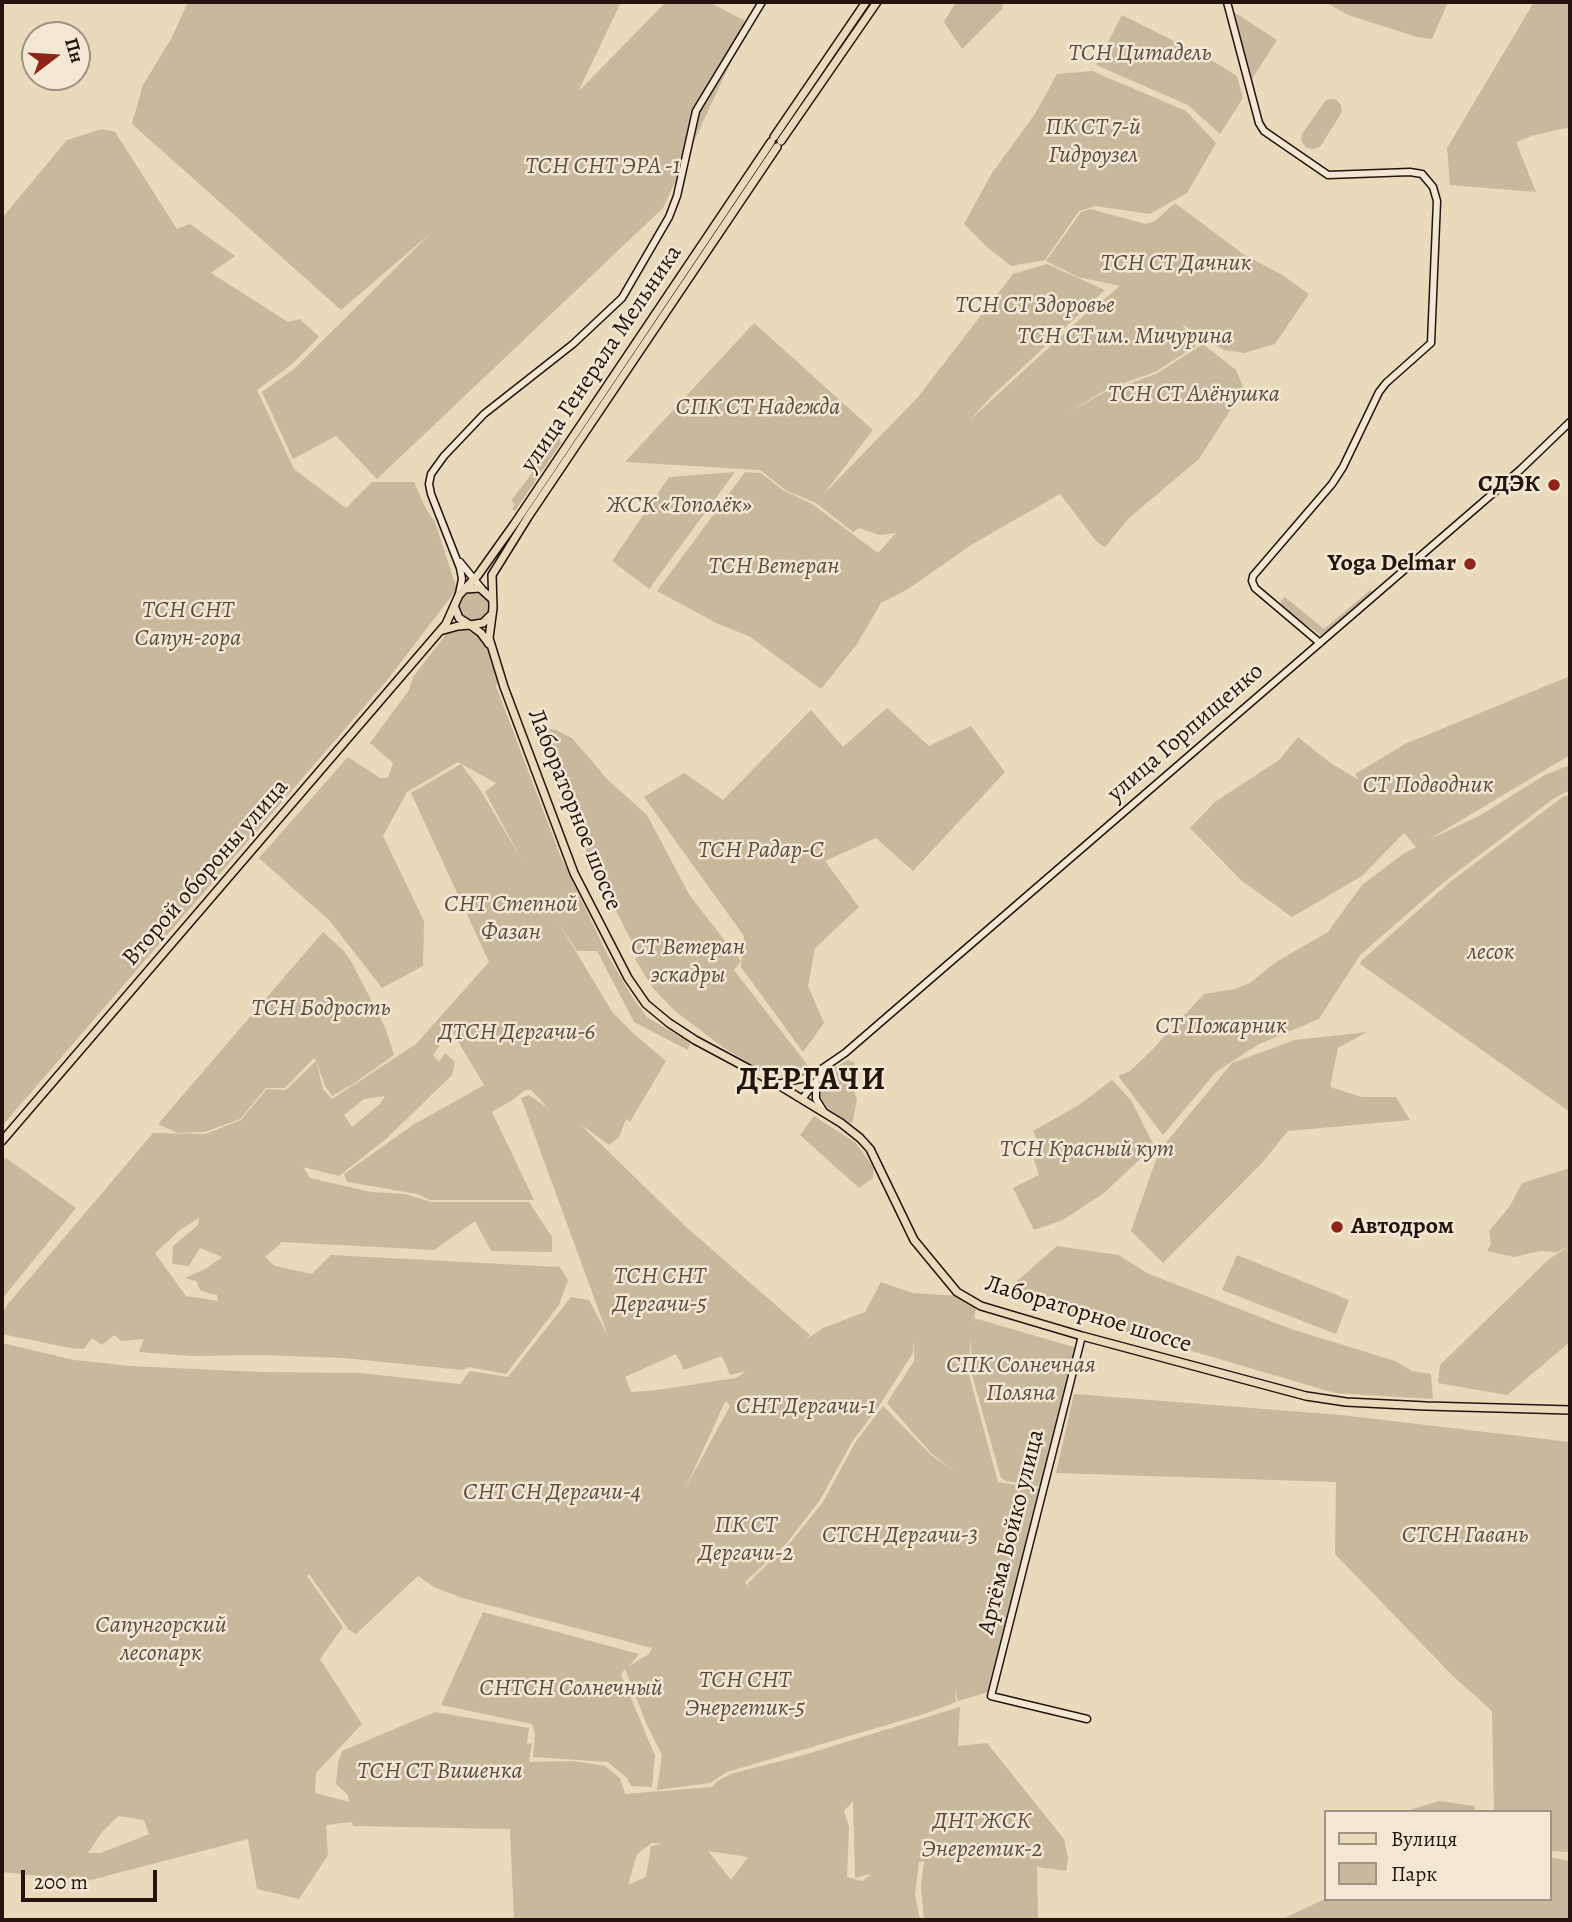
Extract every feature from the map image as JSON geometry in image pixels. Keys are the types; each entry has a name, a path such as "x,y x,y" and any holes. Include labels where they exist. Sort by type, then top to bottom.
{"main road":[{"path":"440,632 458,626 483,624 491,616 493,608 491,598 458,559 435,506 429,479 444,456 506,395 597,324 622,298 669,217 677,196 696,111 762,2"},
{"name":"улица Генерала Мельника","path":"491,598 492,575 497,566 866,2"},
{"name":"улица Генерала Мельника","path":"462,592 483,569 776,142 877,2"},
{"path":"1225,2 1259,123 1264,131 1328,175 1418,173 1433,187 1437,201 1433,340 1379,392 1332,484 1253,576 1255,588 1320,643"},
{"name":"улица Горпищенко","path":"777,1084 810,1077 825,1069 1521,470 1570,422"},
{"path":"458,559 462,592 455,605 459,618 470,625"},
{"path":"463,566 475,571 483,569"},
{"path":"462,592 473,587 483,590"},
{"name":"Второй обороны улица","path":"2,1140 440,632 455,605"},
{"name":"Лабораторное шоссе","path":"491,616 491,648"},
{"name":"Лабораторное шоссе","path":"470,625 481,633 491,648 574,873 636,992 669,1023 695,1040 802,1096 851,1130 870,1149 915,1240 957,1292 981,1306 1306,1396 1346,1402 1570,1410"},
{"name":"улица Горпищенко","path":"802,1096 816,1083 825,1069"},
{"path":"801,1083 808,1085 802,1096 796,1087 801,1083 810,1077"},
{"path":"816,1083 816,1099 825,1114"},
{"name":"Артёма Бойко улица","path":"1082,1336 991,1696 1087,1720"}],"green space":[{"name":"ТСН СНТ ЭРА -1","path":"188,2 621,2 578,92 666,2 709,2 749,23 663,208 377,479 336,436 293,459 262,392 294,369 431,233 341,310 132,124 143,85 171,39"},
{"path":"956,2 1004,2 1002,9 962,49 944,22"},
{"path":"1325,2 1448,2 1432,39 1417,37 1348,15"},
{"path":"1534,2 1570,2 1570,127 1516,142 1536,192 1450,185 1447,148"},
{"path":"1234,12 1277,40 1252,79"},
{"name":"ТСН Цитадель","path":"1122,15 1208,58 1237,76 1243,98 1220,134 1188,105 1096,65"},
{"name":"ПК СТ 7-й Гидроузел","path":"1092,71 1186,111 1216,143 1187,193 1150,214 1095,206 1079,211 1045,260 1011,266 964,224 992,173 1035,114 1057,74"},
{"path":"1332,99 1341,105 1342,112 1320,147 1306,148 1301,140 1302,134 1326,100"},
{"name":"ТСН СНТ Сапун-гора","path":"102,129 115,132 177,229 190,224 235,256 211,273 288,322 300,319 319,337 291,365 257,390 294,469 346,508 372,482 414,482 435,522 457,589 388,679 2,1126 2,218 67,140"},
{"path":"770,149 772,150 486,571 485,570"},
{"path":"1175,203 1243,254 1284,276 1309,294 1275,344 1244,353 1224,350 1182,324 1196,346 1155,372 1107,389 1068,413 1105,392 1156,374 1203,344 1236,370 1244,389 1199,459 1129,518 1105,547 1096,541 1060,494 971,545 908,589 881,603 857,644 821,689 749,636 718,624 657,591 745,472 761,473 783,490 812,504 878,553 896,533 880,535 859,528 853,532 816,503 787,491 760,470 625,462 754,323 873,430 823,495 918,397 1013,274 1047,264 1105,290 969,421 1082,317 1120,286 1078,277 1046,261 1081,212 1090,209 1146,224 1155,221"},
{"path":"559,437 561,443 515,511 512,509 515,504 511,501"},
{"name":"ЖСК «Тополёк»","path":"735,472 649,589 612,561 669,477"},
{"path":"1291,589 1285,597 1324,629 1371,590 1373,595 1322,636 1280,606 1281,601"},
{"path":"475,591 486,596 491,607 486,618 475,623 464,618 459,607 464,596"},
{"path":"465,629 483,640 488,647 499,678 496,686 560,855 607,954 647,1017 690,1043 688,1050 634,1022 597,951 577,951 558,922 613,1013 666,1061 630,1122 626,1119 619,1137 609,1145 579,1123 685,1226 810,1335 804,1341 823,1328 865,1312 881,1282 913,1293 958,1296 976,1308 974,1318 1077,1348 1042,1487 1001,1478 972,1375 971,1338 968,1371 998,1482 1041,1489 991,1691 958,1701 955,1689 956,1702 924,1714 727,1772 710,1783 657,1790 662,1755 625,1669 621,1674 655,1756 652,1787 631,1786 627,1778 608,1762 533,1757 535,1734 532,1724 441,1705 483,1612 639,1654 629,1666 649,1654 652,1648 462,1598 434,1587 418,1576 356,1634 349,1630 309,1574 307,1576 343,1627 320,1659 362,1724 316,1773 315,1793 349,1802 348,1795 336,1784 342,1751 435,1712 529,1728 527,1744 532,1743 529,1762 573,1761 605,1766 620,1778 625,1794 712,1787 717,1781 734,1773 797,1757 960,1707 958,1746 987,1743 1064,1839 1068,1858 1066,1871 1037,1867 1038,1920 924,1920 921,1886 924,1861 919,1862 915,1895 920,1920 514,1920 510,1829 353,1826 352,1822 326,1825 328,1855 299,1899 257,1889 248,1839 87,1881 2,1872 2,1343 74,1360 131,1366 361,1373 460,1384 470,1371 508,1377 571,1297 589,1300 608,1336 521,1098 529,1095 549,1109 531,1090 525,1090 492,1112 534,1200 430,1200 417,1194 347,1182 344,1174 413,1125 484,1085 447,1023 449,1032 433,1055 439,1062 445,1053 455,1062 452,1075 386,1139 339,1176 303,1167 310,1178 371,1192 405,1194 431,1202 529,1202 552,1237 552,1252 491,1251 475,1221 434,1250 282,1242 265,1257 275,1266 312,1274 331,1255 560,1267 568,1280 559,1305 506,1374 469,1367 462,1370 343,1358 192,1356 139,1352 144,1339 121,1341 114,1335 102,1345 92,1338 84,1349 70,1348 2,1334 2,1315 7,1305 153,1133 205,1134 241,1120 267,1089 286,1090 316,1061 323,1089 332,1099 416,1044 489,962 411,793 461,764 481,791 522,860 485,792 496,783 458,762 407,792 383,836 424,921 423,966 382,988 329,920 259,858 348,757 380,778 388,778 393,763 370,743 409,690 413,677 447,633","holes":["385,1096 380,1104 352,1127 344,1115 364,1099","199,1218 198,1225 173,1246 172,1264 189,1266 200,1248 222,1257 207,1268 185,1278 196,1281 201,1291 217,1295 218,1301 186,1296 155,1253 180,1230","914,1340 914,1361 887,1403 931,1453 954,1471 931,1455 883,1406 855,1443 823,1502 791,1542 748,1586 745,1582 786,1544 820,1500 852,1442 913,1353","676,1354 684,1370 722,1356 730,1375 746,1371 736,1378 631,1392 625,1377","726,1401 730,1406 685,1489 725,1402","853,1801 855,1878 871,1874 863,1881 847,1877 849,1827 844,1811","118,1816 144,1820 149,1834 101,1853 88,1853 102,1832","652,1843 663,1844 651,1846 646,1877 628,1885 637,1854","708,1851 748,1857 731,1880"]},
{"path":"1570,676 1570,755 1428,840 1479,816 1545,775 1570,765 1570,790 1553,799 1444,882 1360,955 1319,1019 1259,1044 1216,1072 1163,1135 1118,1076 1130,1071 1149,1053 1204,994 1235,989 1250,983 1276,962 1328,932 1362,885 1416,847 1404,833 1362,876 1292,917 1242,881 1190,828 1215,802 1279,760 1298,737 1329,762 1359,780 1355,774 1405,744"},
{"name":"ТСН Радар-С","path":"887,708 929,746 971,726 1005,772 913,871 876,838 825,861 859,907 815,948 808,986 824,1023 803,1052 741,967 744,936 644,797 684,773 723,800 811,710 843,747"},
{"name":"СТ Ветеран эскадры","path":"538,728 556,730 572,738 608,780 647,815 690,896 741,961 734,970 809,1067 769,1075 724,1048 675,1011 653,988 635,959 639,956 552,777"},
{"name":"лесок","path":"1570,795 1570,1112 1360,964 1449,883 1564,796"},
{"name":"ТСН Бодрость","path":"323,932 344,951 352,963 385,1027 394,1055 332,1096 314,1058 285,1088 266,1088 240,1119 205,1132 178,1133 158,1124"},
{"path":"1367,1032 1338,1048 1330,1087 1361,1097 1396,1097 1410,1120 1288,1131 1261,1164 1163,1263 1131,1231 1159,1151 1232,1063 1295,1040"},
{"path":"848,1060 855,1063 857,1098 851,1123 828,1110 820,1096 824,1079 834,1068"},
{"name":"ТСН Красный кут","path":"1112,1080 1131,1100 1154,1146 1104,1193 1063,1220 1034,1230 1013,1188 1039,1175 1033,1156 1043,1152 1033,1131 1079,1105"},
{"path":"814,1116 855,1142 874,1168 873,1178 859,1188 800,1135"},
{"path":"6,1158 76,1208 2,1299 2,1163"},
{"path":"1570,1168 1570,1342 1507,1395 1438,1383 1440,1365 1548,1260 1569,1246 1557,1252 1540,1251 1514,1257 1487,1251 1491,1244 1489,1231 1510,1206 1522,1183"},
{"path":"1057,1246 1118,1255 1149,1274 1291,1329 1395,1361 1412,1371 1431,1374 1433,1399 1335,1393 1001,1295"},
{"path":"1237,1255 1349,1300 1336,1334 1222,1290"},
{"name":"СТСН Гавань","path":"1074,1394 1341,1415 1570,1442 1570,1852 1551,1851 1551,1810 1494,1810 1492,1711 1452,1675 1335,1554 1336,1482 1056,1473"},
{"path":"1439,1801 1474,1806 1475,1810 1410,1810"},
{"path":"1551,1857 1570,1861 1570,1920 1280,1920 1324,1899 1551,1901"}],"place":[{"name":"СДЭК","path":"1554,485"},
{"name":"Yoga Delmar","path":"1470,564"},
{"name":"Автодром","path":"1337,1227"}],"district":[{"name":"ДЕРГАЧИ","path":"812,1081"}],"park label":[{"name":"ТСН СТ Дачник","path":"1176,264"},
{"name":"ТСН СТ Здоровье","path":"1035,306"},
{"name":"ТСН СТ им. Мичурина","path":"1125,337"},
{"name":"ТСН СТ Алёнушка","path":"1194,395"},
{"name":"СПК СТ Надежда","path":"758,408"},
{"name":"ТСН Ветеран","path":"774,567"},
{"name":"СТ Подводник","path":"1428,786"},
{"name":"СНТ Степной Фазан","path":"511,919"},
{"name":"СТ Пожарник","path":"1221,1027"},
{"name":"ДТСН Дергачи-6","path":"517,1033"},
{"name":"ТСН СНТ Дергачи-5","path":"660,1291"},
{"name":"СПК Солнечная Поляна","path":"1021,1380"},
{"name":"СНТ Дергачи-1","path":"806,1407"},
{"name":"СНТ СН Дергачи-4","path":"552,1493"},
{"name":"СТСН Дергачи-3","path":"900,1536"},
{"name":"ПК СТ Дергачи-2","path":"746,1540"},
{"name":"Сапунгорский лесопарк","path":"161,1640"},
{"name":"СНТСН Солнечный","path":"571,1689"},
{"name":"ТСН СНТ Энергетик-5","path":"745,1695"},
{"name":"ТСН СТ Вишенка","path":"440,1772"},
{"name":"ДНТ ЖСК Энергетик-2","path":"982,1836"}]}
